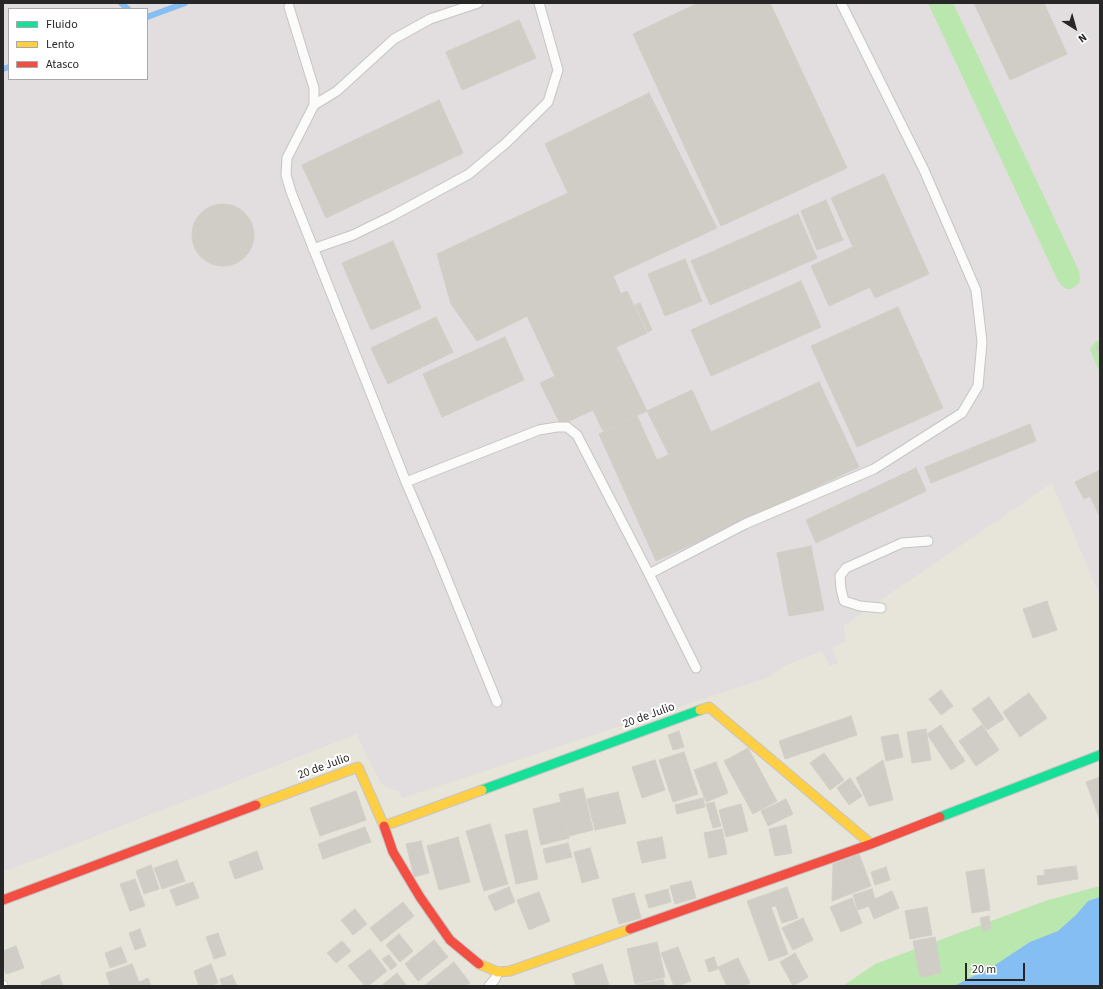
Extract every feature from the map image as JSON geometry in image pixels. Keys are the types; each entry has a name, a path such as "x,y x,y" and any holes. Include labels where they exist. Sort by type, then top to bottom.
{"street":[{"name":"20 de Julio","path":"3,900 358,767 384,826 709,707 871,844"},
{"path":"384,826 393,852 420,897 450,940 480,965 498,972 510,971 871,844 1100,755"}],"lane":[{"path":"314,105 337,91 394,39 430,20 478,3"},
{"path":"313,249 353,235 469,174 506,143 548,102 558,70 539,3"},
{"path":"649,574 745,524 874,469 962,413 978,386 982,342 976,290 924,170 841,3"},
{"path":"289,7 314,88 314,105 287,158 286,175 291,192 406,482 497,702"},
{"path":"406,482 539,430 567,427 577,435 696,668"},
{"path":"881,608 860,606 844,601 840,576 846,568 902,543 928,541"},
{"path":"489,986 496,979 498,972"}],"shaded area":[{"path":"3,3 1100,3 1100,596 1052,483 843,626 846,642 832,647 838,663 830,666 822,651 786,665 769,677 402,798 399,791 390,789 381,783 357,734 3,872"}],"green space":[{"path":"928,3 953,3 1079,271 1079,283 1071,289 1067,289 1062,286 1058,281"},
{"path":"1100,340 1100,373 1090,349 1096,341"},
{"path":"1100,886 1100,986 843,986 875,964 1048,900"}],"water":[{"path":"1100,897 1100,986 954,986 992,967 1030,942 1058,931 1076,915 1088,901"}],"building":[{"path":"698,3 770,3 847,168 721,226 633,34"},
{"path":"974,3 1044,3 1067,54 1010,80"},
{"path":"519,20 536,58 462,90 446,52"},
{"path":"649,93 717,228 613,276 621,294 627,291 647,333 616,347 647,411 603,431 593,410 561,425 540,383 555,376 527,316 477,341 451,304 437,254 568,193 545,144"},
{"path":"439,100 463,153 326,218 302,165"},
{"path":"884,174 929,274 875,298 870,287 829,306 811,266 853,247 831,198"},
{"path":"826,200 843,240 817,250 801,211"},
{"path":"223,204 235,207 245,213 251,223 254,235 251,247 245,257 235,263 223,266 211,263 201,257 195,247 192,235 195,223 201,213 211,207"},
{"path":"798,214 817,258 710,305 691,261"},
{"path":"393,241 421,308 371,330 342,263"},
{"path":"685,259 702,301 665,316 648,274"},
{"path":"801,281 821,327 711,376 691,330"},
{"path":"640,303 652,330 648,332 635,305"},
{"path":"898,307 943,408 857,447 811,346"},
{"path":"436,317 453,352 388,384 371,348"},
{"path":"505,337 524,380 442,417 423,374"},
{"path":"1100,345 1100,357 1096,347"},
{"path":"819,382 859,467 656,561 599,434 637,416 657,460 669,455 647,411 692,390 711,432"},
{"path":"1030,424 1036,441 931,483 925,467"},
{"path":"916,468 926,491 816,543 806,520"},
{"path":"1100,470 1100,517 1090,496 1084,499 1075,482"},
{"path":"811,546 824,610 789,616 777,553"},
{"path":"1047,601 1057,630 1033,638 1023,609"},
{"path":"941,690 953,706 941,715 929,699"},
{"path":"1029,693 1047,718 1020,737 1003,712"},
{"path":"989,697 1004,719 987,730 972,709"},
{"path":"851,716 857,735 785,759 779,741"},
{"path":"941,725 965,761 951,770 927,734"},
{"path":"982,725 999,750 976,766 959,741"},
{"path":"926,729 931,760 912,763 907,732"},
{"path":"679,731 684,747 673,750 668,735"},
{"path":"898,734 903,757 886,761 881,737"},
{"path":"748,748 777,801 753,814 724,761"},
{"path":"684,752 698,794 673,802 659,760"},
{"path":"824,753 844,780 830,790 810,763"},
{"path":"655,760 665,790 642,798 632,767"},
{"path":"883,760 893,800 869,806 856,778"},
{"path":"716,762 728,793 706,802 694,770"},
{"path":"1100,777 1100,820 1086,782"},
{"path":"850,778 862,796 849,805 837,788"},
{"path":"583,788 593,830 569,836 559,794"},
{"path":"356,791 366,820 320,836 310,808"},
{"path":"618,792 626,823 595,830 587,799"},
{"path":"703,798 705,807 677,814 675,805"},
{"path":"786,799 793,814 768,826 761,811"},
{"path":"561,802 569,838 541,845 533,809"},
{"path":"714,802 721,826 713,828 706,804"},
{"path":"741,804 748,831 726,837 719,810"},
{"path":"490,824 508,884 484,891 466,831"},
{"path":"786,825 792,853 775,856 769,829"},
{"path":"365,827 371,842 323,859 318,844"},
{"path":"722,829 727,854 709,858 704,833"},
{"path":"527,830 538,879 516,884 505,835"},
{"path":"458,837 470,882 439,890 427,846"},
{"path":"662,837 666,858 642,863 637,842"},
{"path":"421,841 429,873 414,877 406,844"},
{"path":"568,843 572,857 546,863 543,849"},
{"path":"590,848 599,878 582,883 574,852"},
{"path":"257,851 263,869 235,879 229,862"},
{"path":"859,854 871,886 832,901 833,864"},
{"path":"177,860 185,881 162,889 154,868"},
{"path":"151,865 159,889 144,894 136,871"},
{"path":"1076,866 1078,879 1038,885 1037,876 1045,875 1044,870"},
{"path":"886,867 890,880 875,885 871,872"},
{"path":"984,869 990,910 972,913 966,872"},
{"path":"135,879 145,906 130,911 120,884"},
{"path":"691,881 696,898 675,904 670,886"},
{"path":"193,882 199,898 176,906 170,890"},
{"path":"509,887 515,902 495,911 488,896"},
{"path":"787,887 798,918 782,923 776,906 771,907 788,954 769,961 747,901"},
{"path":"668,889 671,902 649,908 645,895"},
{"path":"872,889 875,899 892,891 899,908 874,919 869,906 858,910 853,895"},
{"path":"539,892 550,921 529,930 517,900"},
{"path":"634,893 641,918 619,924 612,899"},
{"path":"852,898 862,923 841,932 830,907"},
{"path":"403,902 414,916 381,942 370,928"},
{"path":"927,907 932,935 910,939 905,911"},
{"path":"355,909 367,924 353,935 341,920"},
{"path":"989,916 991,929 983,931 980,918"},
{"path":"803,918 813,940 793,950 782,928"},
{"path":"140,929 146,946 135,950 129,933"},
{"path":"218,933 226,955 214,959 206,937"},
{"path":"399,934 413,951 400,962 386,945"},
{"path":"935,937 941,973 920,977 913,941"},
{"path":"434,940 448,957 418,981 405,964"},
{"path":"342,941 351,951 336,963 327,953"},
{"path":"657,942 665,977 635,984 627,949"},
{"path":"16,946 24,968 6,974 3,966 3,951"},
{"path":"121,947 127,962 110,968 105,953"},
{"path":"678,947 691,981 674,986 661,953"},
{"path":"370,949 387,971 368,986 365,986 348,966"},
{"path":"795,953 808,977 793,986 780,962"},
{"path":"389,955 397,965 391,970 382,959"},
{"path":"714,957 718,969 709,972 705,960"},
{"path":"738,958 750,983 744,986 727,986 718,967"},
{"path":"454,962 470,983 466,986 424,986"},
{"path":"132,964 139,982 148,978 151,986 110,986 106,973"},
{"path":"211,964 218,983 209,986 199,986 194,971"},
{"path":"602,964 609,985 576,986 572,974"},
{"path":"397,973 407,986 381,986"},
{"path":"59,975 63,986 42,986 41,982"},
{"path":"232,975 237,986 222,986 220,979"},
{"path":"663,979 665,986 636,986 636,985"}],"waterway":[{"path":"121,3 127,8"},
{"path":"148,17 185,3"},
{"path":"3,69 8,67"}],"traffic: fast":[{"path":"482,790 700,710"},
{"path":"940,817 1100,755"}],"traffic: slow":[{"path":"700,710 709,707 871,844"},
{"path":"256,805 358,767 384,826 482,790"},
{"path":"479,964 498,972 510,971 630,929"}],"traffic: jam":[{"path":"3,900 256,805"},
{"path":"630,929 871,844 940,817"},
{"path":"384,826 393,852 420,897 450,940 479,964"}]}
